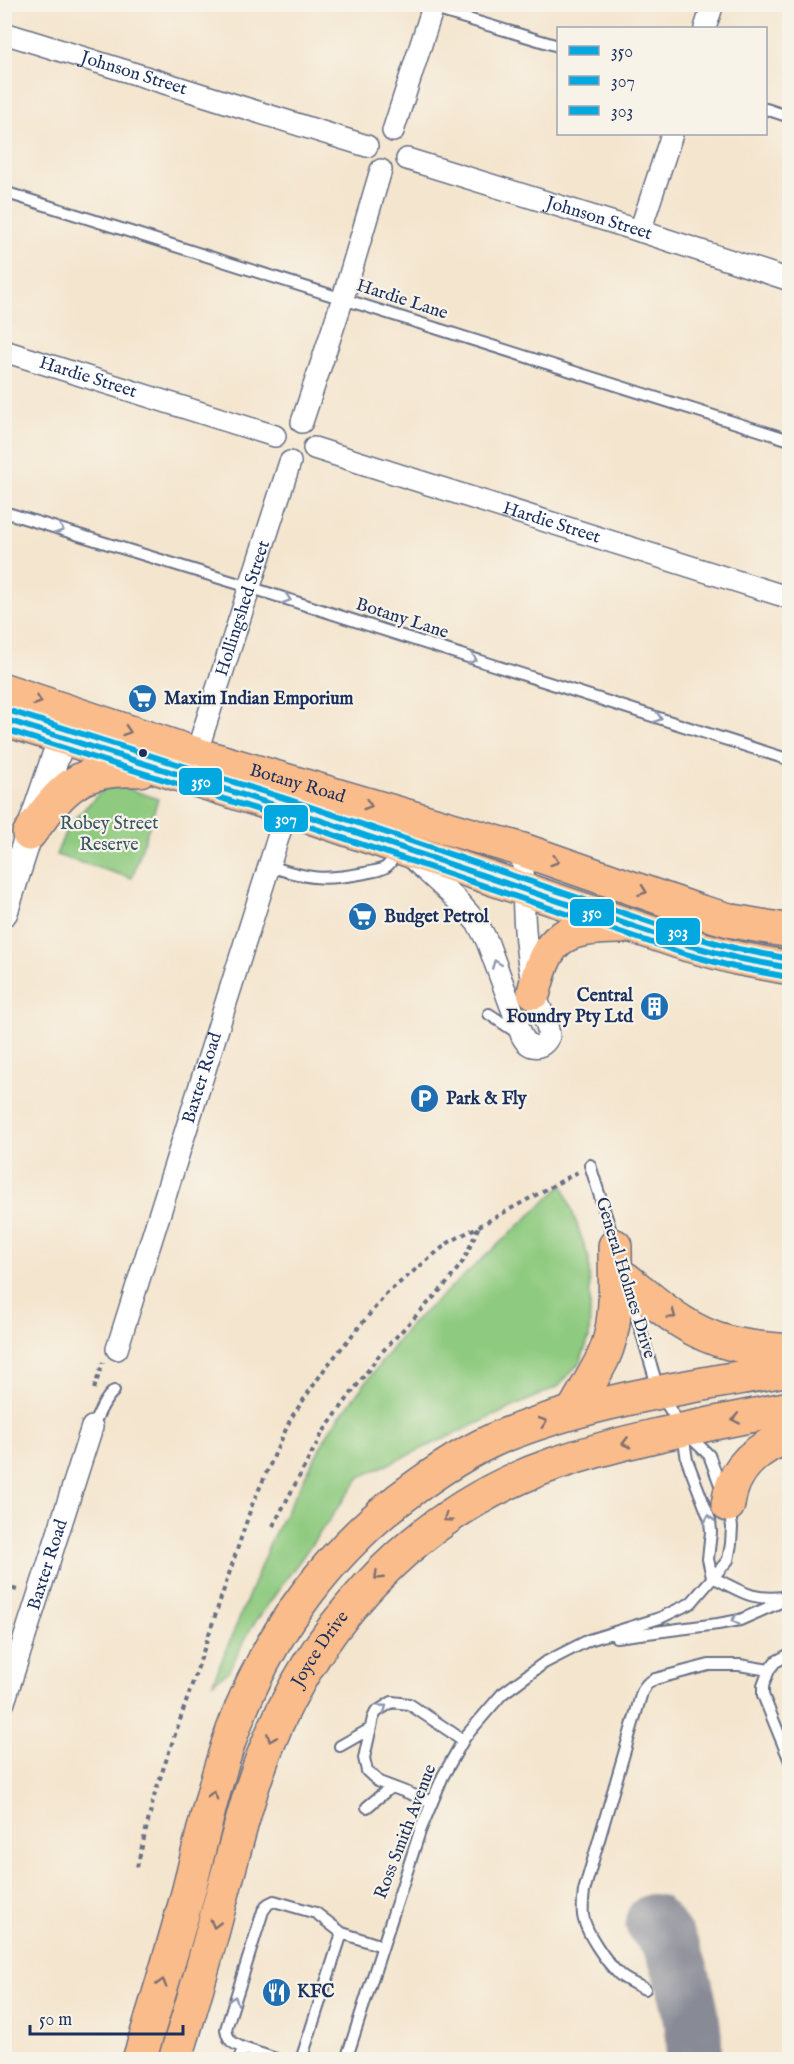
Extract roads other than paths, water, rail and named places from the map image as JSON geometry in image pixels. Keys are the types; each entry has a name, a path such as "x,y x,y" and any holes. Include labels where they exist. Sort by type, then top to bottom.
{"main road":[{"name":"Botany Road","path":"4,690 67,725 191,765 523,850 701,912 733,921 789,931"},
{"name":"Botany Road","path":"4,719 67,725"},
{"name":"Botany Road","path":"191,765 287,808 631,926 736,958 789,968"},
{"path":"29,834 53,802 70,786 98,772 114,769 147,771 191,765"},
{"path":"534,992 546,954 556,941 568,933 586,929 631,926"},
{"path":"573,1412 603,1358 609,1341 614,1317 615,1246"},
{"path":"626,1279 673,1317 709,1336 729,1343 789,1351"},
{"path":"139,2060 163,1982 211,1802 233,1730 246,1697 281,1630 301,1600 345,1548 376,1518 430,1476 491,1441 513,1432 609,1402 789,1369"},
{"path":"683,1430 789,1408"},
{"name":"Joyce Drive","path":"175,2060 255,1780 284,1707 301,1676 343,1615 368,1586 421,1537 453,1514 487,1495 553,1464 623,1443 683,1430"},
{"path":"728,1505 730,1491 747,1462 767,1447 789,1436"}],"street":[{"path":"705,27 713,4"},
{"path":"393,131 428,6"},
{"name":"Johnson Street","path":"4,33 367,146"},
{"path":"380,131 393,131 404,138 408,152 407,159 399,168 381,170 375,168 368,158 367,146 374,135 380,131"},
{"path":"640,231 672,135"},
{"name":"Johnson Street","path":"407,159 789,280"},
{"path":"302,422 343,298 381,170"},
{"name":"Hardie Street","path":"4,351 275,436"},
{"path":"302,422 315,435 314,448 308,458 296,463 290,462 279,455 274,442 275,436 286,424 302,422"},
{"name":"Hardie Street","path":"314,448 789,598"},
{"name":"Hollingshed Street","path":"191,765 290,462"},
{"path":"4,912 67,725"},
{"name":"Baxter Road","path":"117,1348 287,808"},
{"path":"399,847 456,899 478,924 487,941 522,1036 529,1045 537,1047 545,1044 549,1036 534,992 526,933 523,850"},
{"name":"Baxter Road","path":"4,1702 92,1427"}],"lane":[{"path":"428,6 557,46"},
{"path":"767,110 789,117"},
{"name":"Hardie Lane","path":"4,192 789,440"},
{"name":"Botany Lane","path":"4,512 249,587 789,760"},
{"path":"269,866 321,880 336,879 388,866 399,847"},
{"path":"489,1014 522,1036"},
{"name":"General Holmes Drive","path":"590,1165 659,1392 683,1430"},
{"path":"92,1427 105,1400 114,1391"},
{"path":"683,1430 687,1460 710,1520 708,1560 712,1577"},
{"name":"Ross Smith Avenue","path":"346,2060 420,1831 443,1776 463,1740 502,1694 544,1663 589,1640 660,1618 684,1607 704,1591 712,1577 728,1560 732,1527 728,1505 709,1455 683,1430"},
{"name":"Ross Smith Avenue","path":"712,1577 754,1597 765,1599 789,1597"},
{"name":"Ross Smith Avenue","path":"589,1640 740,1620 789,1597"},
{"path":"789,1654 776,1662 769,1671 763,1686 763,1695 789,1761"},
{"path":"645,1989 622,1977 609,1964 583,1917 584,1891 642,1692 655,1679 709,1665 739,1665 769,1671"},
{"path":"432,1802 373,1779 364,1765 370,1729 376,1712 392,1702 409,1704 463,1740"},
{"path":"340,1746 370,1729"},
{"path":"367,1807 391,1787"},
{"path":"279,2060 231,2043 227,2038 226,2029 263,1911 268,1904 274,1901 316,1913 342,1933 382,1946"},
{"path":"301,2060 342,1933"},
{"path":"239,2060 243,2048"}],"place":[{"name":"Maxim Indian Emporium","path":"143,699"},
{"name":"Budget Petrol","path":"363,917"},
{"name":"Central Foundry Pty Ltd","path":"654,1006"},
{"name":"Park & Fly","path":"425,1099"},
{"name":"KFC","path":"276,1992"}],"park label":[{"name":"Robey Street Reserve","path":"109,834"}]}
